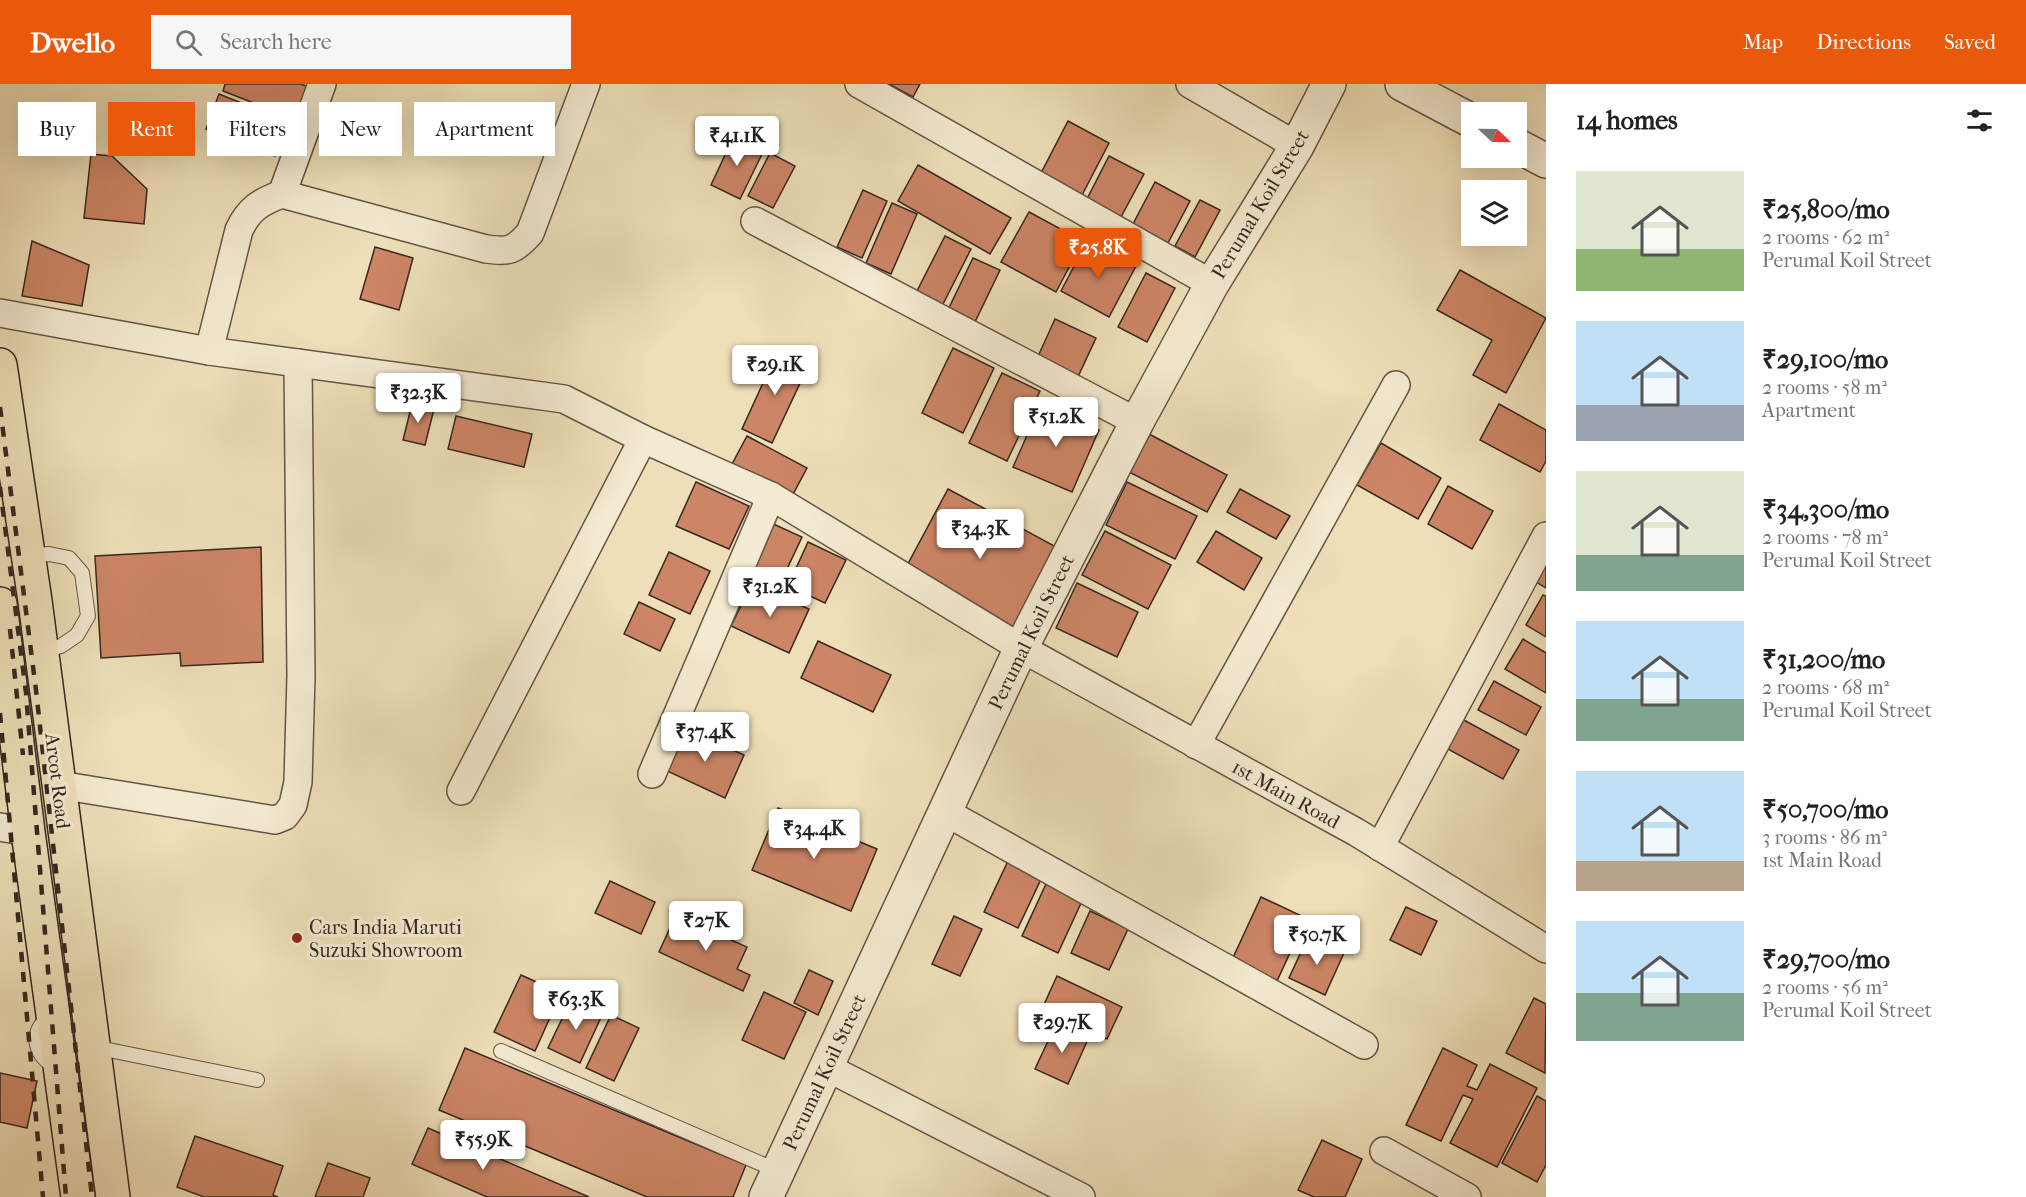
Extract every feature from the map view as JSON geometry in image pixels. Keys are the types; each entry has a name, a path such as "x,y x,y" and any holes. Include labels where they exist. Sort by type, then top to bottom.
{"main road":[{"name":"Arcot Road","path":"0,365 35,601 113,1197"},
{"name":"Arcot Road","path":"0,606 14,830 53,1016 78,1197"}],"street":[{"path":"282,194 322,84"},
{"path":"209,351 239,231 247,214 260,202 282,194 486,249 507,251 520,244 530,233 585,84"},
{"path":"859,84 1212,284"},
{"path":"1190,84 1297,146"},
{"name":"Perumal Koil Street","path":"772,1184 1021,648 1137,422 1212,284 1297,146 1329,84"},
{"path":"1402,84 1461,115"},
{"path":"1527,151 1546,161"},
{"path":"755,221 1137,422"},
{"name":"1st Main Road","path":"0,313 209,351 564,399 643,439 771,496 1021,648 1380,847 1546,949"},
{"path":"59,785 275,820 285,816 293,805 298,782 301,676 298,363"},
{"path":"1196,745 1396,385"},
{"path":"461,791 643,439"},
{"path":"652,774 771,496"},
{"path":"1380,847 1546,536"},
{"path":"0,606 35,601"},
{"path":"946,813 1364,1045"},
{"path":"826,1067 1081,1197"},
{"path":"1384,1151 1467,1197"}],"lane":[{"path":"28,556 49,554 69,558 82,573 88,616 77,635 60,646 41,651"},
{"path":"93,1046 257,1080"},
{"path":"501,1051 772,1184"}],"building":[{"path":"225,84 301,84 308,87 302,102 251,102 223,91"},
{"path":"889,84 920,84 913,97"},
{"path":"219,94 239,102 216,102"},
{"path":"1068,121 1109,143 1080,199 1039,177"},
{"path":"734,136 764,150 740,199 711,185"},
{"path":"770,153 795,166 773,208 748,196"},
{"path":"91,156 112,156 147,189 144,224 84,218"},
{"path":"1109,156 1144,174 1121,217 1087,199"},
{"path":"918,165 1011,218 990,254 898,201"},
{"path":"1155,182 1190,201 1168,243 1133,224"},
{"path":"863,190 887,201 862,258 837,247"},
{"path":"1200,200 1220,210 1195,257 1175,246"},
{"path":"892,203 917,214 891,274 866,263"},
{"path":"1029,212 1083,241 1056,292 1001,262"},
{"path":"945,236 971,249 942,306 916,293"},
{"path":"1088,240 1136,266 1109,317 1061,291"},
{"path":"32,241 89,265 82,306 22,296"},
{"path":"375,247 413,258 399,310 360,299"},
{"path":"973,258 1000,270 974,324 947,312"},
{"path":"1460,270 1546,318 1506,393 1473,375 1492,340 1437,310"},
{"path":"1146,273 1175,288 1147,342 1118,327"},
{"path":"1055,319 1096,338 1076,381 1035,363"},
{"path":"953,348 994,368 963,433 922,413"},
{"path":"778,350 809,364 772,443 742,429"},
{"path":"1002,373 1040,391 1007,461 969,443"},
{"path":"412,404 434,409 425,445 403,440"},
{"path":"1041,404 1099,430 1072,492 1013,467"},
{"path":"1499,404 1546,430 1546,461 1540,472 1480,440"},
{"path":"456,416 532,434 524,467 448,449"},
{"path":"1149,434 1227,475 1207,512 1129,472"},
{"path":"747,436 807,468 791,498 731,466"},
{"path":"1381,443 1441,478 1418,519 1357,485"},
{"path":"696,482 749,506 729,549 676,526"},
{"path":"1127,482 1197,516 1175,559 1106,525"},
{"path":"1448,486 1493,511 1472,549 1428,524"},
{"path":"948,489 1058,548 1013,632 903,573"},
{"path":"1240,489 1290,516 1276,539 1227,512"},
{"path":"769,522 802,537 778,588 745,573"},
{"path":"1105,531 1171,565 1148,609 1082,575"},
{"path":"1216,531 1262,558 1244,590 1197,562"},
{"path":"808,542 846,560 825,603 788,586"},
{"path":"261,547 263,662 181,666 180,653 101,658 95,556"},
{"path":"669,552 710,571 690,614 649,595"},
{"path":"1546,564 1546,588 1536,582"},
{"path":"752,583 809,609 789,653 731,626"},
{"path":"1077,583 1138,612 1117,657 1056,628"},
{"path":"1543,595 1546,596 1546,637 1526,625"},
{"path":"639,602 675,619 660,651 624,634"},
{"path":"1523,639 1546,653 1546,693 1505,669"},
{"path":"818,641 891,675 873,712 801,678"},
{"path":"1494,681 1541,707 1526,735 1478,710"},
{"path":"1462,719 1519,750 1503,779 1446,748"},
{"path":"685,728 744,755 725,798 665,770"},
{"path":"778,808 877,849 851,911 752,870"},
{"path":"1008,861 1042,877 1018,928 984,912"},
{"path":"610,881 655,902 641,934 595,913"},
{"path":"1046,884 1082,901 1058,953 1022,936"},
{"path":"1261,897 1306,918 1277,981 1232,960"},
{"path":"1406,907 1437,921 1421,955 1390,940"},
{"path":"1090,911 1128,929 1109,970 1071,953"},
{"path":"676,915 747,947 737,969 750,975 743,991 659,952"},
{"path":"954,916 982,929 960,976 932,964"},
{"path":"1308,937 1344,953 1325,995 1289,978"},
{"path":"809,970 833,981 818,1015 794,1003"},
{"path":"521,975 561,993 535,1051 494,1032"},
{"path":"1057,976 1122,1007 1107,1039 1042,1009"},
{"path":"764,992 806,1012 784,1059 742,1040"},
{"path":"572,998 603,1013 580,1063 548,1048"},
{"path":"1534,998 1546,1004 1545,1073 1506,1053"},
{"path":"611,1015 639,1028 614,1081 586,1068"},
{"path":"1056,1024 1088,1039 1068,1084 1035,1069"},
{"path":"465,1048 746,1165 733,1197 647,1197 439,1110"},
{"path":"1443,1048 1477,1065 1467,1086 1477,1090 1490,1064 1537,1088 1497,1167 1450,1143 1473,1099 1463,1095 1441,1141 1406,1125"},
{"path":"0,1073 37,1081 27,1128 0,1122"},
{"path":"1537,1096 1546,1101 1546,1165 1537,1182 1502,1163"},
{"path":"428,1128 589,1197 487,1197 412,1164"},
{"path":"195,1136 283,1166 273,1195 278,1197 204,1197 177,1187"},
{"path":"1322,1140 1362,1159 1345,1197 1314,1197 1298,1190"},
{"path":"328,1163 370,1178 363,1197 315,1197"}],"railway":[{"path":"0,407 36,690 92,1197"},
{"path":"0,487 26,693 66,1197"},
{"path":"10,629 23,755"},
{"path":"0,713 43,1197"}],"place":[{"name":"Cars India Maruti Suzuki Showroom","path":"297,938"}]}
